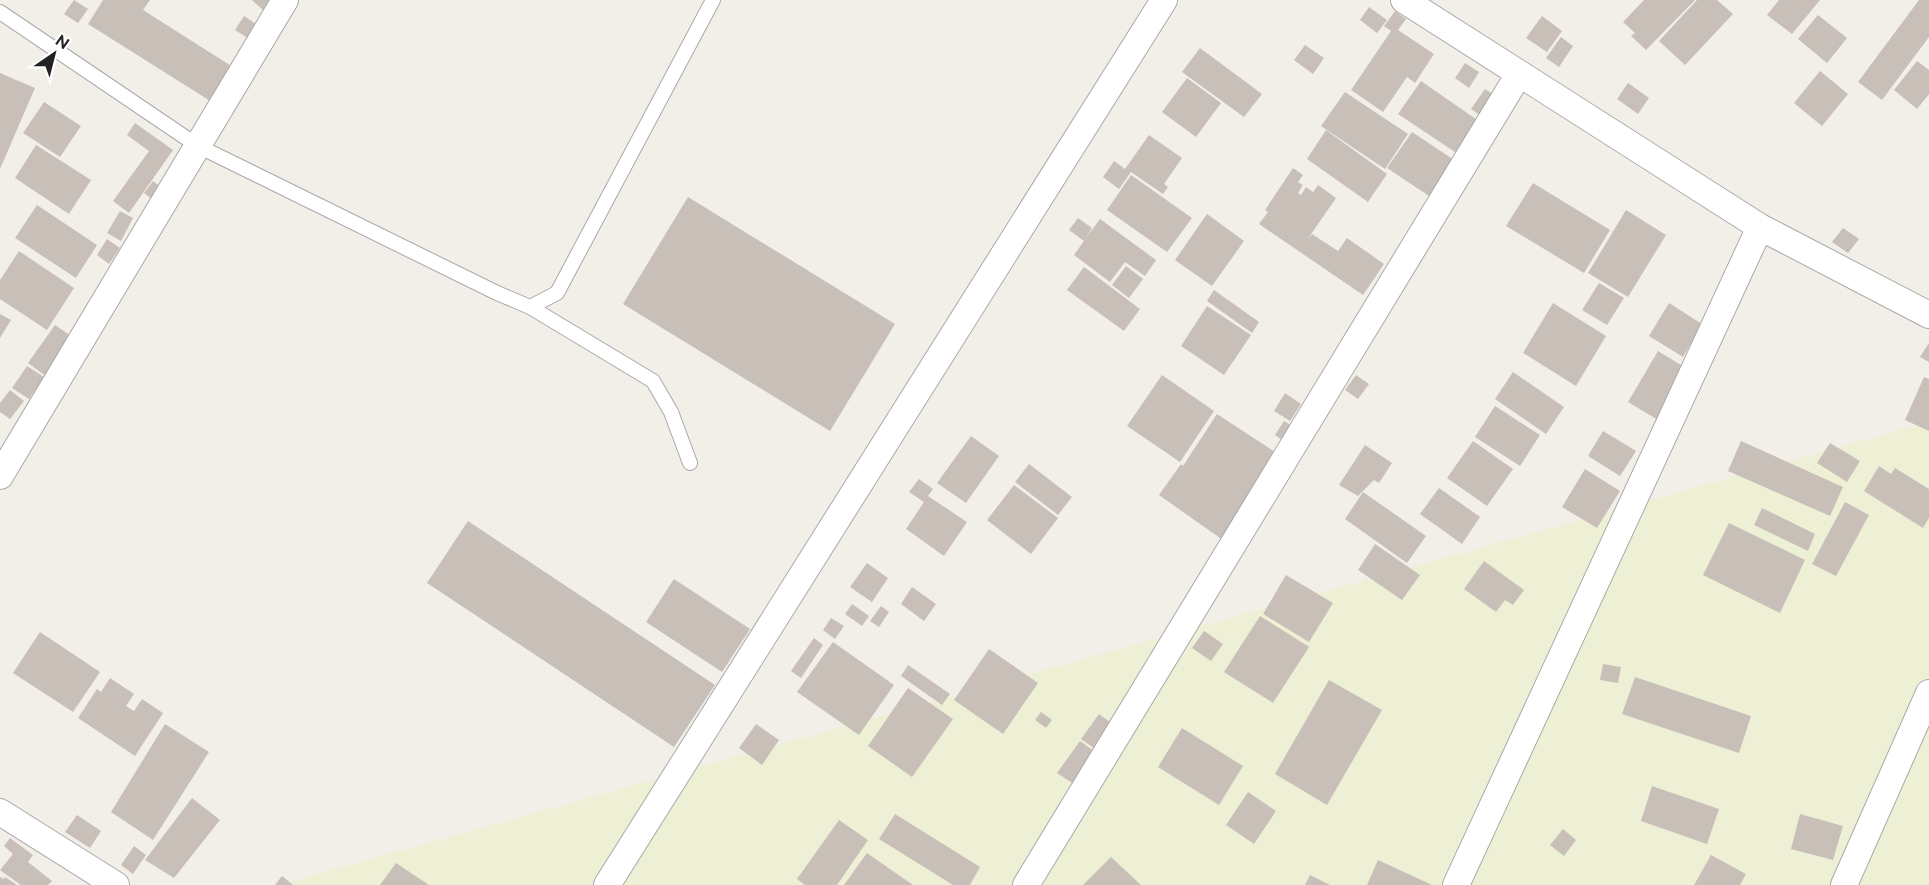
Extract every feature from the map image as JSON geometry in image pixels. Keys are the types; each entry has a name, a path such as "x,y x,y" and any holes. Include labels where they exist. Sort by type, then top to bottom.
{"street":[{"path":"4,460 198,146 285,0"},
{"path":"607,885 1164,0"},
{"path":"1404,0 1760,227 1929,315"},
{"path":"1026,885 1519,74"},
{"path":"1456,885 1760,227"},
{"path":"1844,885 1929,693"},
{"path":"0,812 116,885"}],"lane":[{"path":"530,307 557,293 712,0"},
{"path":"0,12 198,146 497,293 530,307 653,381 671,412 690,463"}],"green space":[{"path":"1929,422 1929,885 278,885"}],"building":[{"path":"74,0 88,9 78,23 64,14"},
{"path":"103,0 150,0 143,10 236,69 215,104 88,24"},
{"path":"252,0 272,0 263,10"},
{"path":"1644,0 1695,0 1646,50 1631,36 1635,33 1623,22"},
{"path":"1697,0 1717,0 1733,14 1685,65 1659,41"},
{"path":"1779,0 1820,0 1792,34 1767,15"},
{"path":"1919,0 1929,0 1929,37 1882,100 1858,82"},
{"path":"1369,7 1387,20 1377,33 1360,20"},
{"path":"1395,11 1406,19 1398,30 1434,54 1415,83 1407,77 1383,112 1351,90 1391,31 1384,26"},
{"path":"1818,15 1847,38 1827,63 1798,39"},
{"path":"244,16 259,26 251,40 235,30"},
{"path":"1542,16 1562,31 1547,52 1526,38"},
{"path":"1561,37 1573,46 1559,67 1546,58"},
{"path":"1305,45 1324,58 1313,74 1294,60"},
{"path":"1200,48 1262,94 1244,117 1182,72"},
{"path":"1917,61 1929,70 1929,94 1917,109 1894,90"},
{"path":"1465,63 1479,72 1469,88 1455,78"},
{"path":"1820,71 1848,94 1822,126 1794,103"},
{"path":"0,73 35,88 0,169"},
{"path":"1187,78 1221,103 1196,137 1162,112"},
{"path":"1421,81 1480,122 1458,154 1398,114"},
{"path":"1628,83 1649,98 1638,114 1617,99"},
{"path":"1485,89 1500,99 1486,119 1471,109"},
{"path":"1345,92 1408,134 1385,169 1321,126"},
{"path":"44,102 81,126 60,157 23,133"},
{"path":"135,123 173,150 129,213 113,201 149,151 127,135"},
{"path":"1326,130 1387,174 1368,202 1307,159"},
{"path":"1412,132 1460,164 1435,200 1387,168"},
{"path":"1149,135 1182,158 1164,184 1168,187 1163,194 1131,172 1119,189 1103,177 1114,161 1125,169"},
{"path":"36,145 91,180 69,214 15,178"},
{"path":"1293,168 1303,175 1298,182 1303,185 1298,193 1301,195 1306,187 1313,192 1318,185 1336,198 1307,240 1312,234 1338,251 1347,238 1384,264 1363,295 1259,224 1268,212 1265,210"},
{"path":"1131,175 1192,218 1167,252 1107,210"},
{"path":"153,181 167,192 158,204 144,193"},
{"path":"1533,183 1610,230 1584,273 1506,226"},
{"path":"688,197 895,324 830,431 623,304"},
{"path":"37,205 97,245 76,278 15,238"},
{"path":"1626,210 1666,235 1628,297 1588,273"},
{"path":"120,211 133,218 121,241 107,233"},
{"path":"1207,214 1244,241 1212,286 1175,260"},
{"path":"1078,218 1092,228 1086,238 1100,219 1156,260 1145,276 1125,262 1110,282 1074,255 1084,241 1069,230"},
{"path":"1843,228 1859,239 1848,253 1832,242"},
{"path":"107,239 120,248 109,264 97,255"},
{"path":"19,251 74,288 47,330 0,299 0,280"},
{"path":"1126,266 1143,279 1129,298 1112,285"},
{"path":"1084,267 1140,309 1124,331 1067,290"},
{"path":"1599,283 1624,298 1607,325 1582,310"},
{"path":"1214,290 1259,322 1252,333 1207,301"},
{"path":"1553,303 1606,336 1576,386 1523,353"},
{"path":"1669,303 1702,324 1683,357 1649,336"},
{"path":"1207,306 1251,335 1224,375 1181,346"},
{"path":"0,314 11,320 0,338"},
{"path":"55,325 74,338 47,377 28,363"},
{"path":"1929,343 1929,362 1920,357"},
{"path":"1658,351 1689,370 1658,420 1628,402"},
{"path":"27,366 44,377 29,399 12,388"},
{"path":"1513,372 1564,407 1546,434 1495,399"},
{"path":"1162,375 1214,411 1180,462 1127,426"},
{"path":"1356,375 1369,384 1358,399 1345,390"},
{"path":"1924,377 1929,379 1929,431 1905,420"},
{"path":"10,390 24,401 10,419 0,412 0,403"},
{"path":"1285,393 1301,404 1290,421 1274,411"},
{"path":"1495,406 1540,435 1520,466 1475,437"},
{"path":"1217,414 1278,454 1227,543 1159,495 1181,464 1183,466"},
{"path":"1284,421 1295,428 1287,443 1275,435"},
{"path":"1603,431 1636,451 1620,476 1588,456"},
{"path":"971,436 999,456 966,503 937,483"},
{"path":"1473,441 1513,469 1487,506 1447,478"},
{"path":"1741,441 1843,487 1830,516 1728,471"},
{"path":"1830,443 1860,461 1847,482 1817,463"},
{"path":"1365,445 1392,463 1379,483 1374,480 1358,496 1339,485"},
{"path":"1029,464 1072,497 1058,515 1015,482"},
{"path":"1879,466 1891,474 1895,468 1929,489 1929,518 1923,528 1864,491"},
{"path":"1585,469 1620,491 1597,528 1562,507"},
{"path":"919,479 933,489 928,496 967,522 944,556 906,529 924,502 909,492"},
{"path":"1014,485 1058,518 1031,554 987,520"},
{"path":"1439,488 1480,517 1462,544 1420,514"},
{"path":"1363,492 1426,536 1407,563 1345,519"},
{"path":"1845,502 1869,515 1836,576 1812,564"},
{"path":"1762,508 1815,534 1808,551 1754,525"},
{"path":"468,521 715,685 674,747 427,583"},
{"path":"1729,523 1805,560 1780,613 1703,575"},
{"path":"1375,544 1420,575 1402,600 1358,570"},
{"path":"1484,561 1524,590 1513,605 1505,600 1496,612 1464,589"},
{"path":"867,563 888,578 872,602 850,587"},
{"path":"1286,575 1333,603 1309,642 1263,614"},
{"path":"674,579 750,629 722,672 646,622"},
{"path":"912,587 936,604 924,621 901,604"},
{"path":"852,604 869,616 862,626 845,614"},
{"path":"881,606 889,612 879,627 870,621"},
{"path":"1260,616 1309,647 1273,703 1224,672"},
{"path":"831,618 844,626 835,639 823,630"},
{"path":"1204,631 1223,644 1211,661 1192,648"},
{"path":"40,632 100,672 73,712 13,673"},
{"path":"814,638 823,645 801,678 791,671"},
{"path":"833,642 894,685 859,735 797,692"},
{"path":"989,649 1038,683 1003,734 954,700"},
{"path":"1603,664 1621,667 1618,683 1600,680"},
{"path":"908,665 950,694 942,705 901,676"},
{"path":"1635,677 1751,716 1739,753 1622,714"},
{"path":"110,678 134,694 126,706 134,711 142,699 163,713 135,756 78,718 97,689 101,692"},
{"path":"1329,680 1382,710 1327,805 1275,774"},
{"path":"908,688 953,719 912,777 868,746"},
{"path":"1041,712 1052,720 1046,728 1035,720"},
{"path":"1099,714 1118,728 1101,753 1081,739"},
{"path":"165,724 209,752 153,840 111,812"},
{"path":"756,724 779,740 762,765 739,748"},
{"path":"1182,728 1243,766 1219,805 1158,767"},
{"path":"1080,741 1099,755 1077,786 1057,773"},
{"path":"1652,786 1719,809 1707,844 1641,821"},
{"path":"1248,792 1276,811 1254,844 1226,825"},
{"path":"192,798 220,820 174,878 145,860"},
{"path":"895,814 980,867 970,885 953,885 879,839"},
{"path":"1800,814 1843,826 1833,860 1791,849"},
{"path":"77,815 101,831 90,848 65,832"},
{"path":"839,820 868,840 837,885 805,885 797,879"},
{"path":"1563,829 1576,840 1564,856 1550,845"},
{"path":"10,838 33,855 28,862 52,881 48,885 21,885 0,870 13,854 4,846"},
{"path":"134,846 146,855 133,874 121,865"},
{"path":"867,853 913,885 844,885"},
{"path":"1711,855 1746,874 1740,885 1694,885"},
{"path":"1111,857 1141,885 1083,885"},
{"path":"1378,860 1432,885 1367,885"},
{"path":"396,863 429,885 380,885"},
{"path":"1310,875 1330,885 1305,885"},
{"path":"282,876 293,885 275,885"},
{"path":"0,877 4,879 5,877 17,885 0,885"}]}
